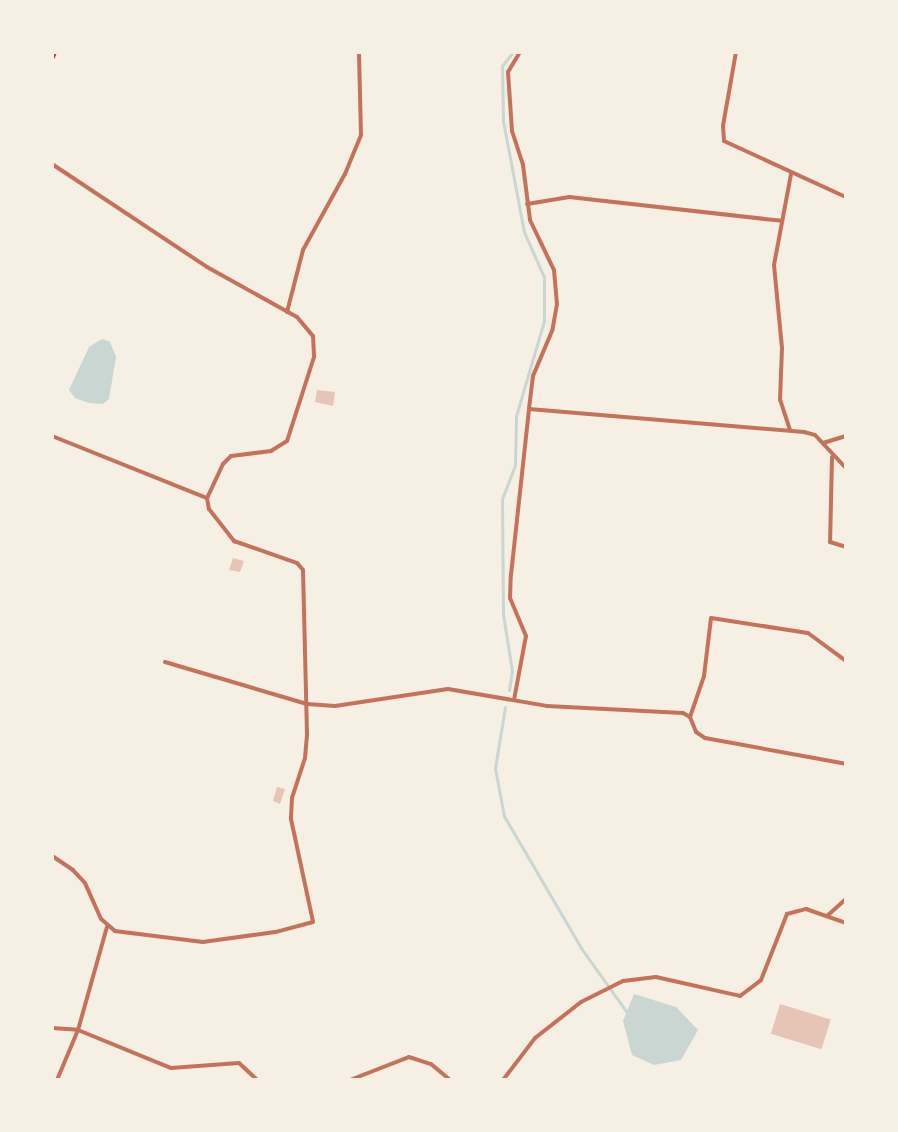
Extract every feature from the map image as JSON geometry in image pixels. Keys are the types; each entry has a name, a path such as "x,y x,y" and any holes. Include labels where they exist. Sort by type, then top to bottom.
{"street":[{"path":"287,312 303,250 345,174 361,135 359,52"},
{"path":"514,700 526,636 510,598 511,575 529,409 533,376 552,331 557,304 554,270 530,220 525,175 512,131 508,72 520,52"},
{"path":"736,52 723,126 724,141 846,197"},
{"path":"52,164 207,267 287,312 308,328 316,345 287,441 271,451 231,456 223,464 207,498 209,509 234,541 302,566 307,704 305,758 292,798 291,819 313,922 275,932 203,942 149,938 107,927"},
{"path":"790,430 780,400 782,348 774,265 791,174"},
{"path":"527,204 569,197 782,221"},
{"path":"529,409 790,430 815,435 832,457 846,468"},
{"path":"52,436 207,498"},
{"path":"823,443 846,436"},
{"path":"832,457 830,542 846,547"},
{"path":"690,717 704,676 711,618 808,633 846,661"},
{"path":"165,662 307,704 335,706 448,689 547,706 683,713 690,717 696,732 705,738 846,764"},
{"path":"52,856 85,883 107,927 78,1030 57,1080"},
{"path":"827,916 846,899"},
{"path":"503,1080 535,1038 595,995 640,977 740,996 761,980 787,914 806,909 846,923"},
{"path":"52,1028 78,1030 171,1068 239,1063 257,1080"},
{"path":"350,1080 409,1057 431,1064 450,1080"}],"shaded area":[{"path":"102,339 110,342 116,357 109,399 103,404 89,403 75,398 69,390 89,347"},
{"path":"634,994 676,1007 698,1030 681,1060 654,1065 632,1055 623,1021"}],"building":[{"path":"317,390 335,392 333,406 315,402"},
{"path":"233,558 244,561 240,572 229,570"},
{"path":"277,787 285,789 280,804 273,801"},
{"path":"780,1004 831,1019 822,1049 771,1034"}],"waterway":[{"path":"509,690 512,671 503,614 502,499 515,465 516,416 544,321 544,277 524,232 503,121 502,66 513,52"},
{"path":"505,707 495,768 504,816 581,948 628,1014"}]}
